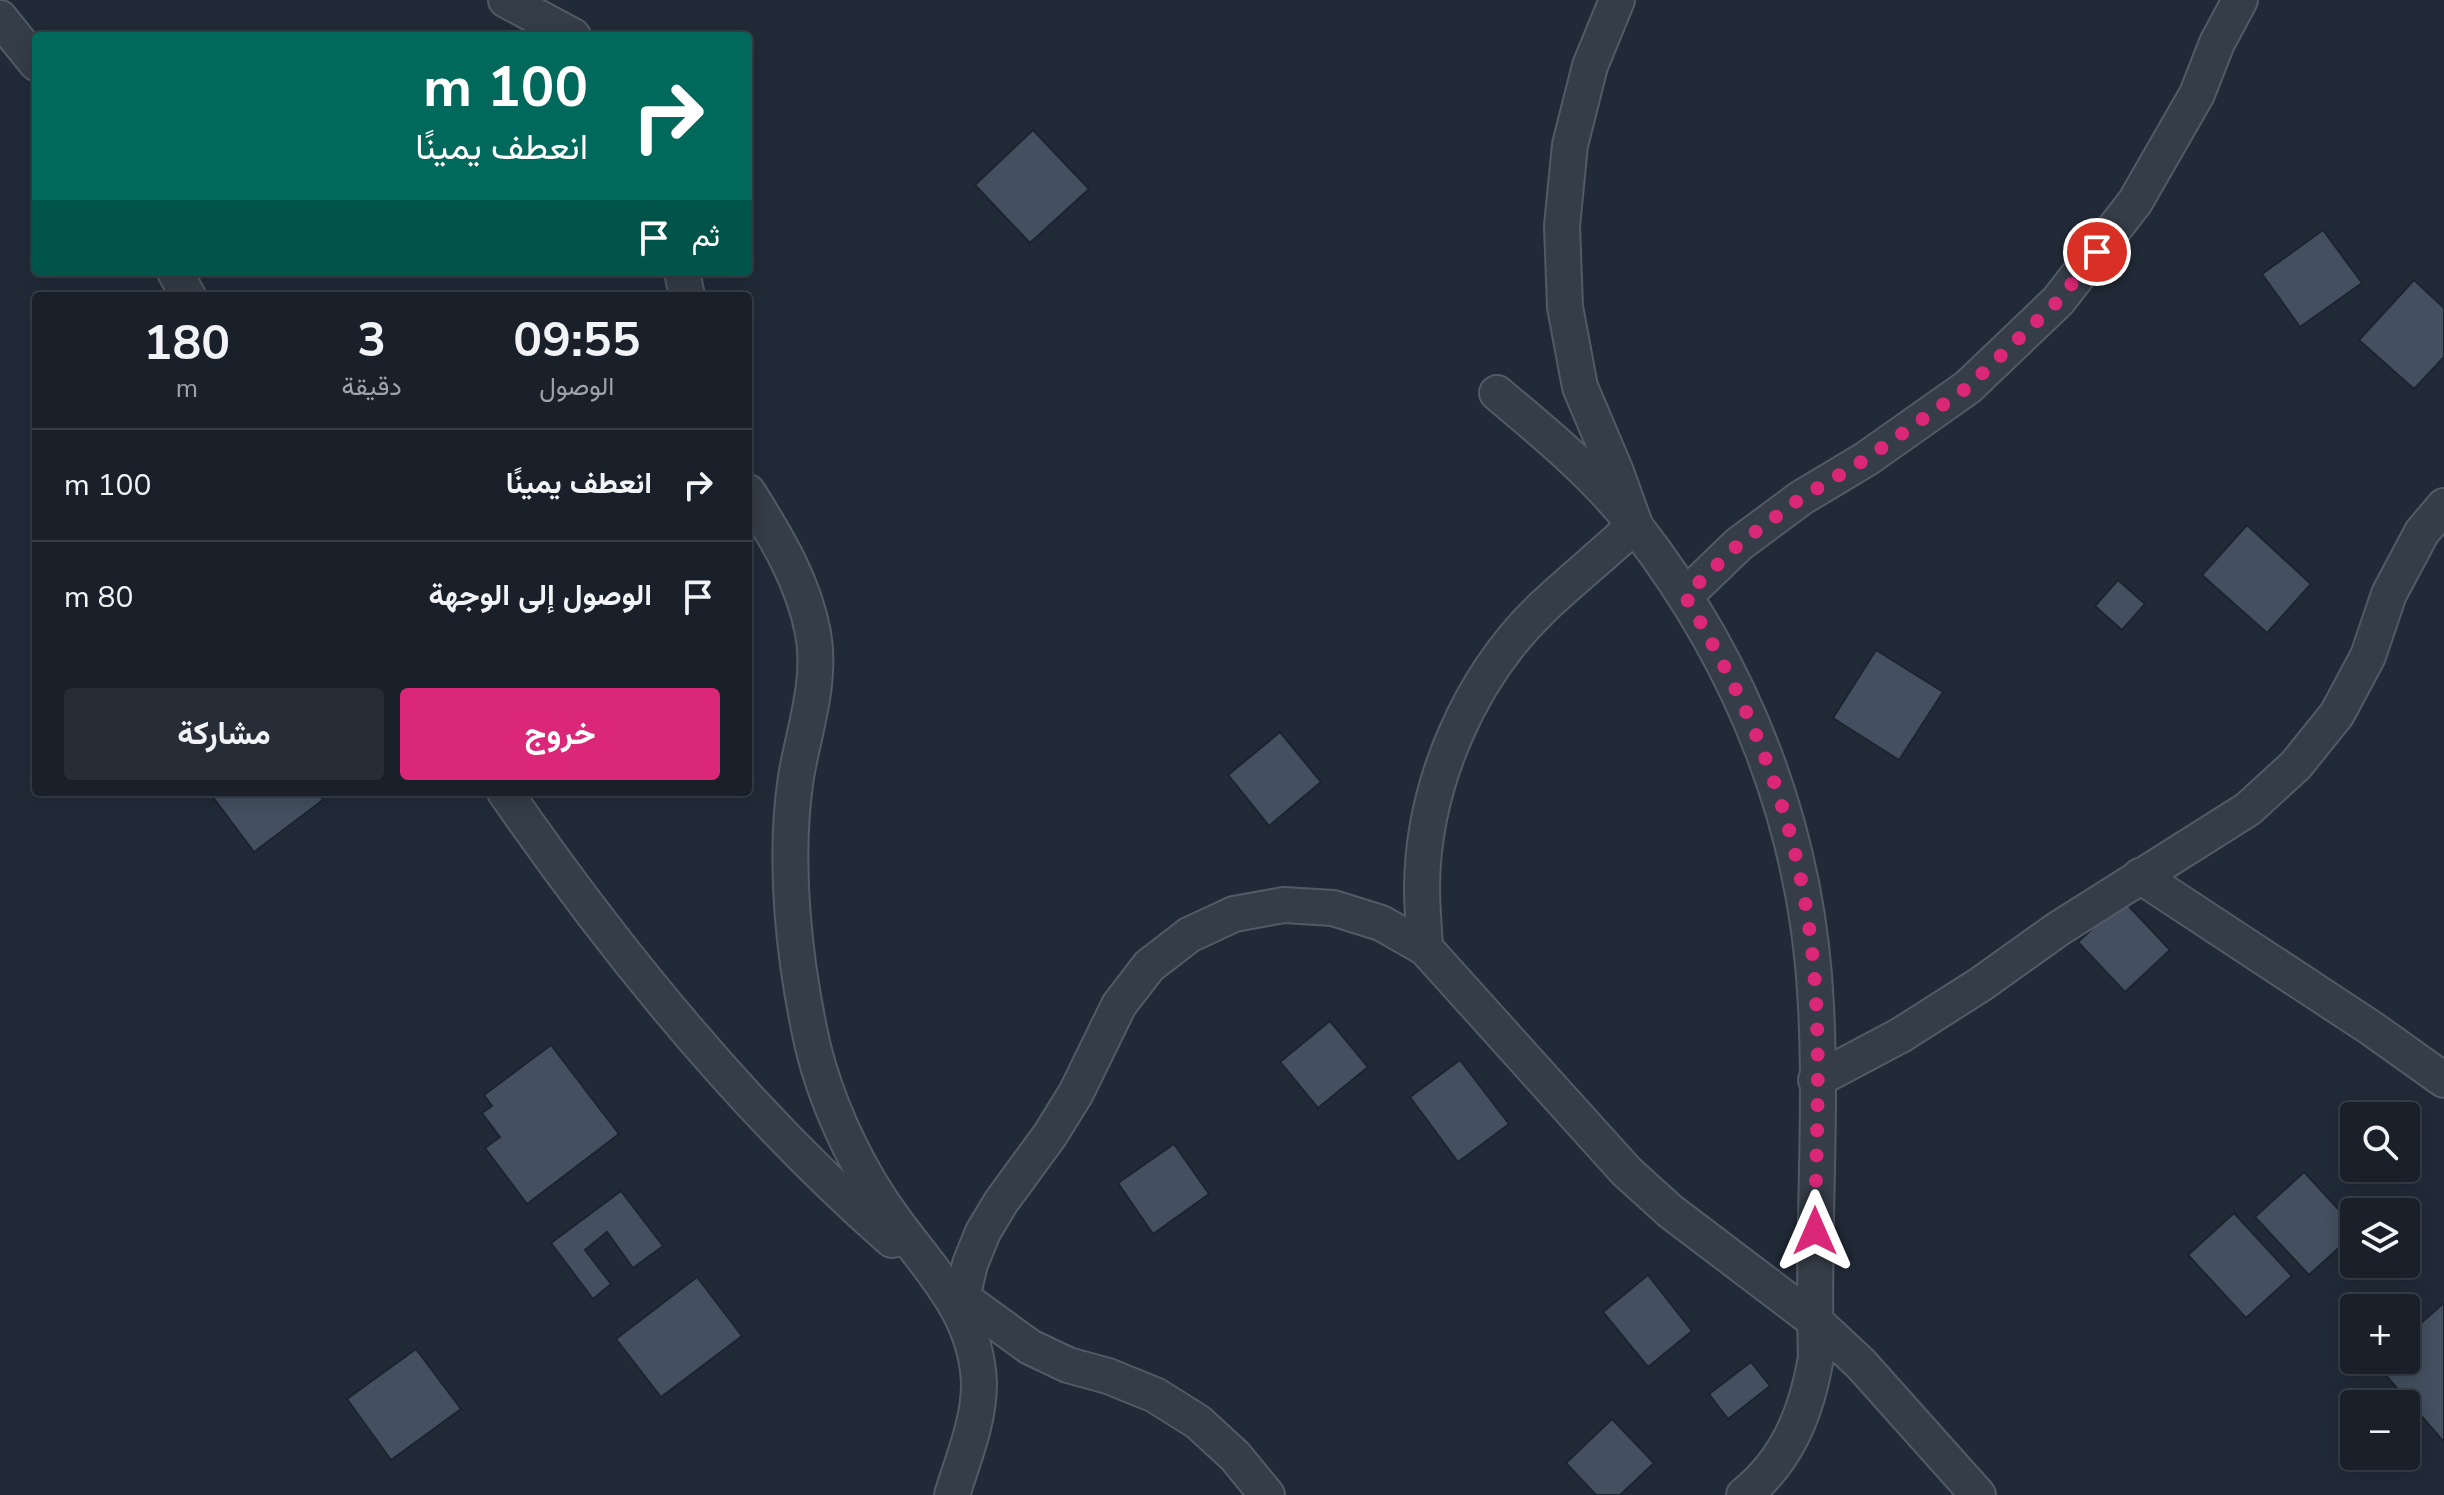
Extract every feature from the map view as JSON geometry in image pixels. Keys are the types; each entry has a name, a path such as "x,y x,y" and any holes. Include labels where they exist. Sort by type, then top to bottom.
{"street":[{"path":"506,0 566,32"},
{"path":"1617,0 1590,66 1573,132 1562,226 1565,307 1580,387 1635,525"},
{"path":"1685,596 1739,544 1801,498 1866,459 1968,387 2058,301 2135,202 2197,94 2217,43 2240,0"},
{"path":"0,18 32,58"},
{"path":"1497,393 1549,437 1635,525 1685,596 1722,659 1754,724 1783,807 1798,863 1810,934 1816,1007 1816,1357 1810,1393 1798,1427 1779,1458 1744,1495"},
{"path":"752,498 785,550 802,591 813,635 814,678 796,777 791,835 796,947 803,1000 815,1052 832,1104 853,1152 910,1243 953,1291 975,1349 979,1384 975,1420 952,1495"},
{"path":"1816,1080 1928,1018 2140,876 2248,809 2296,765 2337,714 2368,656 2389,594 2422,532 2444,506"},
{"path":"1425,948 1422,886 1428,825 1443,765 1468,708 1501,655 1542,608 1635,525"},
{"path":"508,796 618,944 781,1137 841,1195 953,1291 1030,1347 1068,1365 1108,1376 1155,1395 1198,1422 1235,1456 1267,1495"},
{"path":"2140,876 2371,1028 2444,1080"},
{"path":"953,1291 1001,1202 1076,1093 1119,1005 1149,966 1189,935 1234,914 1284,905 1333,908 1381,923 1425,948 1626,1171 1670,1211 1815,1321 1861,1364 1978,1495"}],"building":[{"path":"1033,130 1089,189 1030,243 975,185"},
{"path":"2323,230 2362,283 2300,327 2262,274"},
{"path":"2414,280 2444,308 2444,357 2414,389 2359,340"},
{"path":"2247,525 2311,584 2267,633 2202,575"},
{"path":"2118,580 2145,604 2122,630 2095,606"},
{"path":"1876,650 1943,692 1899,760 1833,718"},
{"path":"1280,732 1321,782 1269,826 1228,775"},
{"path":"212,796 320,796 323,800 254,852"},
{"path":"2123,900 2170,950 2125,992 2078,942"},
{"path":"1330,1021 1368,1067 1318,1108 1280,1062"},
{"path":"551,1045 619,1134 527,1204 485,1148 500,1137 482,1113 492,1106 484,1095"},
{"path":"1460,1060 1509,1124 1458,1162 1410,1097"},
{"path":"1174,1144 1209,1194 1153,1234 1118,1183"},
{"path":"2304,1172 2340,1211 2340,1247 2309,1275 2255,1217"},
{"path":"621,1191 663,1246 633,1268 607,1232 585,1250 611,1284 593,1299 551,1243"},
{"path":"2234,1213 2292,1276 2246,1318 2188,1255"},
{"path":"1648,1275 1692,1331 1648,1367 1603,1312"},
{"path":"697,1277 742,1336 661,1397 616,1339"},
{"path":"2444,1303 2444,1442 2420,1415 2420,1390 2399,1390 2385,1374 2420,1374 2420,1324"},
{"path":"416,1349 461,1409 391,1460 347,1399"},
{"path":"1751,1362 1770,1386 1728,1419 1709,1394"},
{"path":"1612,1419 1654,1463 1620,1495 1596,1495 1566,1463"}],"route":[{"path":"1815,1231 1816,1007 1810,934 1798,863 1779,793 1754,724 1722,659 1685,596 1739,544 1801,498 1866,459 1968,387 2058,301 2097,252"}]}
